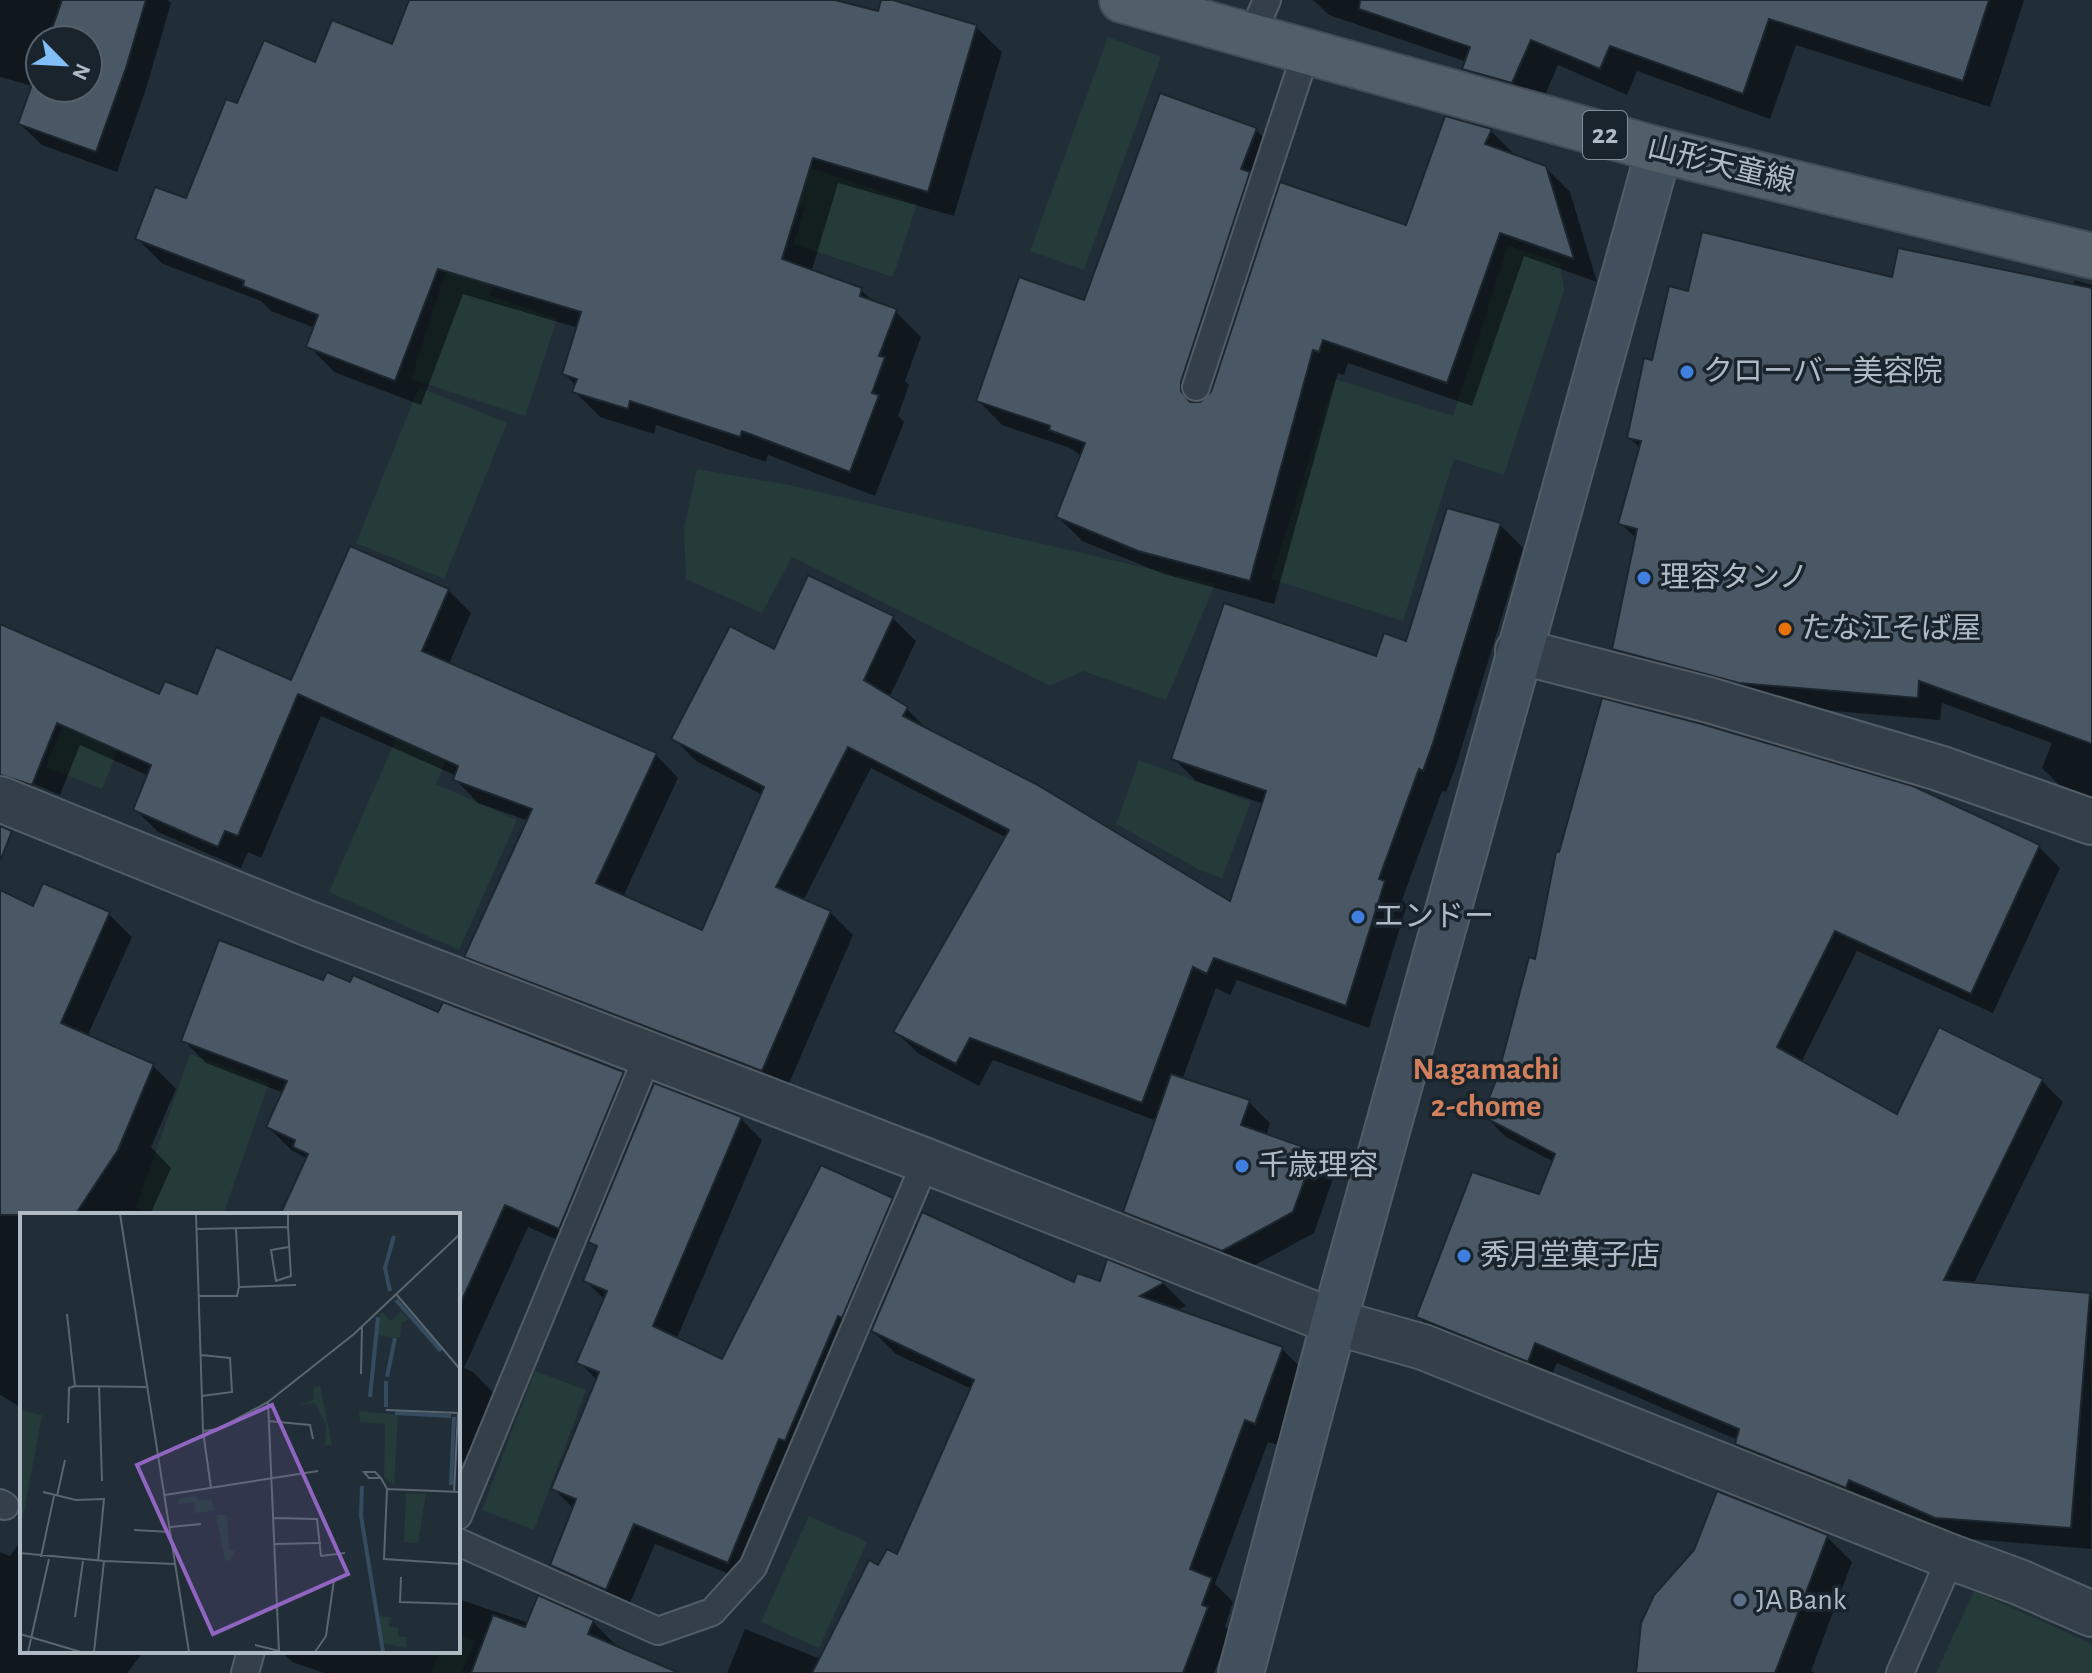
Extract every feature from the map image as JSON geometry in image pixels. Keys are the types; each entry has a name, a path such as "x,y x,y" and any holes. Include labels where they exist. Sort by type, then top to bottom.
{"main road":[{"name":"山形天童線","path":"1122,0 1259,18 1306,52 1659,150 2092,256"}],"street":[{"path":"1241,1673 1518,651 1659,150"},
{"path":"1518,651 1709,700 1939,768 2092,822"},
{"path":"0,799 307,923 1334,1322 1423,1347 2019,1582 2092,1614"}],"lane":[{"path":"1196,387 1306,52"},
{"path":"460,1511 648,1055"},
{"path":"460,1543 658,1631 712,1612 753,1567 926,1161"},
{"path":"1900,1673 1951,1557"},
{"path":"245,1673 250,1653"}],"green space":[{"path":"1108,37 1161,57 1084,270 1030,251"},
{"path":"811,168 917,204 893,277 794,244 805,207 798,204"},
{"path":"480,169 526,184 490,296 557,319 525,416 411,379"},
{"path":"1508,246 1560,263 1564,290 1504,475 1454,459 1403,621 1271,579 1335,379 1453,416"},
{"path":"419,387 507,423 444,579 356,543"},
{"path":"697,469 789,485 1215,584 1166,700 1083,671 1050,686 792,557 762,613 686,579 684,528"},
{"path":"86,670 142,692 102,789 46,767"},
{"path":"398,734 448,756 436,784 517,820 459,950 329,892"},
{"path":"1139,760 1251,802 1222,878 1202,871 1116,824"},
{"path":"190,1054 269,1083 224,1213 150,1213 136,1208"},
{"path":"535,1371 586,1390 534,1530 482,1510"},
{"path":"809,1516 867,1542 819,1648 761,1622"},
{"path":"1974,1591 2088,1642 2092,1647 2092,1673 1936,1673"},
{"path":"460,1636 474,1641 462,1673 431,1673 439,1653 460,1653"}],"building":[{"path":"62,0 146,0 96,152 18,124 25,104 104,104 104,24 54,24"},
{"path":"409,0 835,0 878,11 881,0 893,0 977,25 928,192 813,158 782,259 862,288 860,296 897,309 879,356 885,357 872,393 879,395 850,472 742,431 740,437 630,401 628,409 572,392 577,379 562,374 581,312 438,269 395,381 306,347 318,315 243,286 244,281 135,239 155,187 186,198 226,99 237,103 264,40 315,62 332,20 392,44"},
{"path":"1360,0 1989,0 1963,81 1769,19 1743,94 1610,46 1600,69 1531,40 1512,83 1462,69 1470,47 1359,9"},
{"path":"1160,93 1257,128 1241,169 1250,172 1181,382 1181,391 1190,402 1200,402 1211,392 1280,182 1406,225 1445,116 1492,129 1485,144 1546,166 1574,259 1500,233 1447,383 1323,340 1319,352 1313,350 1250,581 1138,551 1056,517 1085,443 1049,430 1050,426 976,401 1019,277 1084,300"},
{"path":"1702,232 1892,277 1898,248 2092,288 2092,744 1919,681 1918,698 1739,683 1612,649 1637,529 1618,524 1641,441 1627,438 1644,358 1652,360 1669,286 1688,291"},
{"path":"1447,508 1501,523 1433,743 1423,771 1419,769 1379,879 1385,881 1346,1006 1214,958 1207,974 1193,967 1142,1103 970,1038 956,1064 893,1032 1009,830 848,747 776,887 831,911 762,1071 464,957 532,809 453,780 458,766 298,694 238,836 225,831 218,847 133,810 151,765 57,723 32,785 0,775 0,624 159,694 165,681 197,694 216,647 291,680 350,546 449,589 422,651 657,753 596,883 702,930 764,787 671,739 730,626 774,649 808,575 894,616 864,680 908,707 903,716 1036,784 1230,901 1266,791 1171,759 1224,603 1376,656 1384,633 1406,641"},
{"path":"1602,698 1913,786 2040,845 1971,994 1835,931 1777,1047 1897,1114 1939,1027 2043,1079 1944,1280 2090,1293 2071,1528 1935,1518 1849,1480 1846,1488 1735,1444 1739,1429 1535,1343 1528,1362 1416,1317 1472,1172 1539,1194 1555,1154 1482,1116 1498,1075 1529,957 1535,959 1556,852 1559,852"},
{"path":"0,826 12,831 1,859 0,858"},
{"path":"43,883 110,912 61,1023 154,1064 118,1150 76,1213 0,1215 0,890 33,906"},
{"path":"219,940 323,980 327,972 350,982 353,975 438,1012 443,1002 624,1072 559,1229 505,1205 460,1305 460,1213 281,1213 308,1154 293,1147 295,1140 266,1127 287,1081 181,1041"},
{"path":"1171,1074 1250,1100 1241,1125 1315,1151 1293,1212 1222,1251 1123,1212"},
{"path":"654,1083 742,1117 653,1326 722,1359 821,1165 893,1198 785,1441 779,1439 728,1563 634,1524 606,1590 550,1565 576,1499 551,1489 599,1372 576,1363 607,1291 583,1281 597,1246 588,1242"},
{"path":"922,1212 1074,1282 1077,1273 1100,1281 1107,1259 1165,1282 1140,1296 1283,1347 1255,1424 1245,1420 1190,1569 1212,1578 1202,1605 1208,1607 1183,1673 812,1673 869,1560 878,1565 887,1549 897,1554 974,1380 871,1331"},
{"path":"1717,1491 1828,1535 1775,1673 1636,1673 1641,1623 1654,1595 1694,1550"},
{"path":"538,1595 594,1620 588,1634 679,1673 471,1673 493,1615 525,1627"}],"place":[{"name":"クローバー美容院","path":"1687,372"},
{"name":"理容タンノ","path":"1644,578"},
{"name":"たな江そば屋","path":"1785,629"},
{"name":"エンドー","path":"1358,917"},
{"name":"千歳理容","path":"1242,1166"},
{"name":"秀月堂菓子店","path":"1464,1256"},
{"name":"JA Bank","path":"1740,1600"}],"district":[{"name":"Nagamachi 2-chome","path":"1486,1088"}]}
